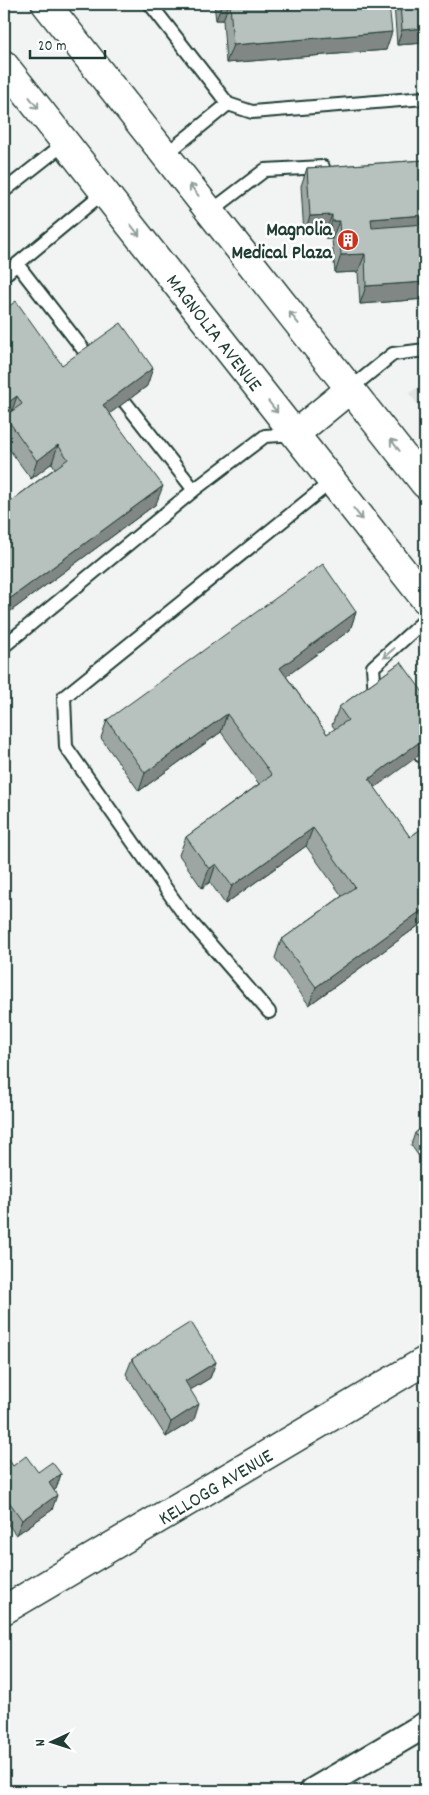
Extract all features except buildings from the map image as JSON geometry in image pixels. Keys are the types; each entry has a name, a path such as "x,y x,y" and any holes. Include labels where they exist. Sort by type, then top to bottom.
{"main road":[{"path":"46,4 425,484"},
{"name":"MAGNOLIA AVENUE","path":"4,64 425,599"},
{"path":"295,434 350,389"},
{"name":"KELLOGG AVENUE","path":"4,1610 425,1361"}],"street":[{"path":"313,1791 425,1725"}],"lane":[{"path":"150,4 228,104 252,112 425,98"},
{"path":"166,155 228,104"},
{"path":"4,191 65,143"},
{"path":"210,212 265,170 340,166"},
{"path":"4,274 104,192"},
{"path":"17,264 90,358"},
{"path":"350,389 393,354 425,350"},
{"path":"125,402 194,490"},
{"path":"4,646 194,490 265,436 295,434"},
{"path":"269,1012 183,913 66,747 64,697 332,481"},
{"path":"374,695 373,667 425,620"}],"shaded area":[{"path":"425,383 425,414 409,393"}],"place":[{"name":"Magnolia Medical Plaza","path":"348,240"}]}
